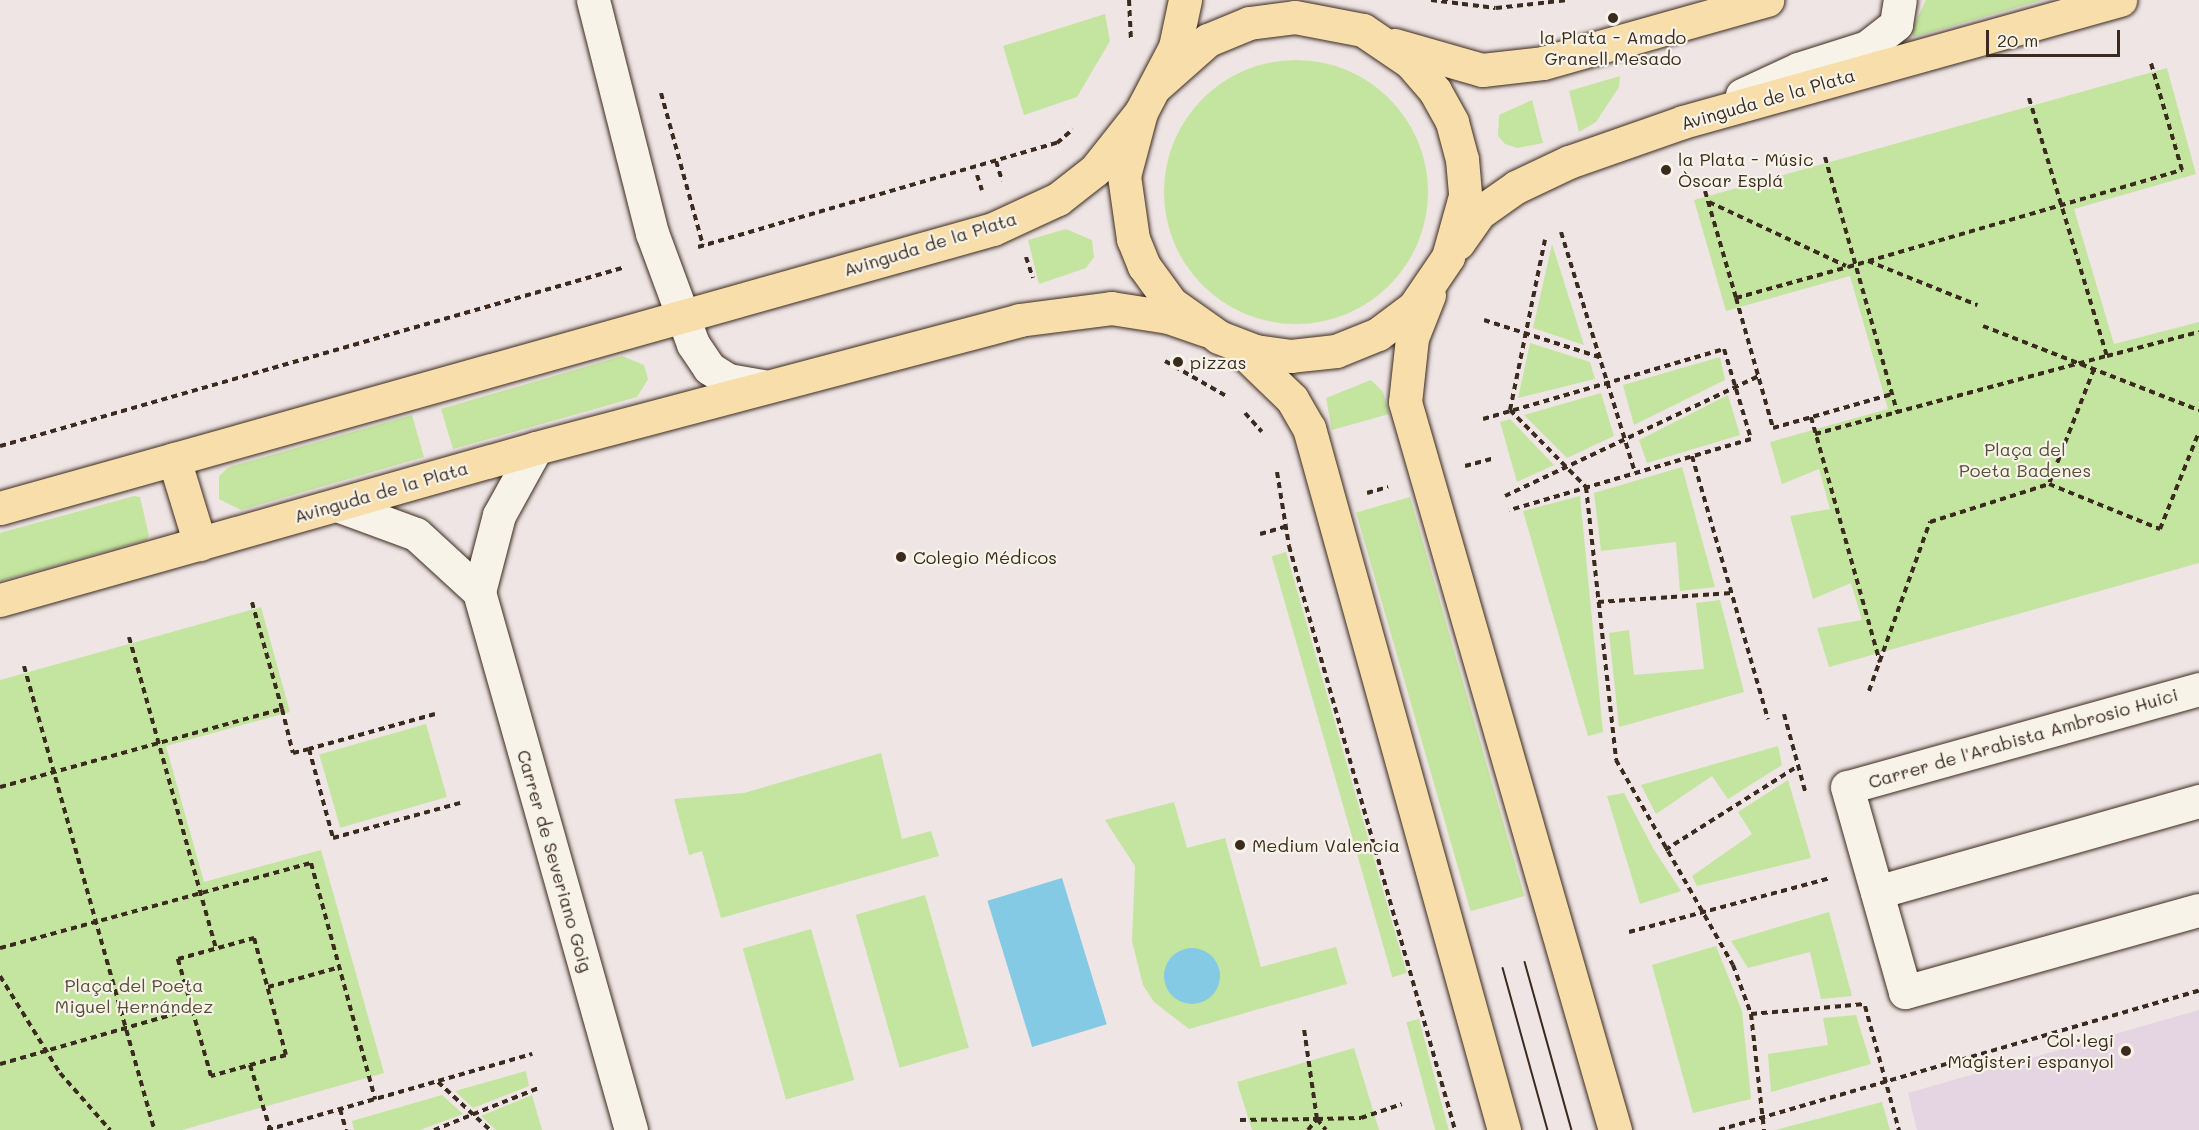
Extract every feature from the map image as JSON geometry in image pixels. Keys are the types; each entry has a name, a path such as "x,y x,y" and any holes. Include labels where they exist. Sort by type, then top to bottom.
{"main road":[{"path":"1185,0 1174,47 1148,99 1124,176 1133,239 1144,266 1171,303 1205,330 1235,344 1291,356 1336,351 1378,334 1414,307 1441,268"},
{"path":"1323,0 1375,36 1435,91 1452,122 1462,159 1465,196 1441,268 1412,338 1405,402 1615,1130"},
{"path":"1148,99 1208,40 1249,23 1295,16 1375,36 1482,70 1543,63 1767,0"},
{"name":"Avinguda de la Plata","path":"1441,268 1479,213 1516,187 1569,162 1683,122 2120,0"},
{"name":"Avinguda de la Plata","path":"0,508 1015,220 1058,199 1095,170 1148,99"},
{"name":"Avinguda de la Plata","path":"0,600 536,448 762,386 1019,320 1111,308 1168,317 1205,330"},
{"path":"1235,344 1292,399 1309,428 1333,502 1504,1130"},
{"path":"174,459 200,544"}],"street":[{"path":"593,0 652,233 682,315"},
{"path":"1683,122 1798,69 1867,46 1896,24 1900,0"},
{"name":"Avinguda de la Plata","path":"682,315 693,344 709,368 728,380 762,386"},
{"path":"337,505 416,534 479,592 499,515 536,448"},
{"name":"Carrer de Severiano Goig","path":"479,592 631,1130"},
{"name":"Carrer de l'Arabista Ambrosio Huici","path":"1877,892 1847,787 2199,689"},
{"path":"2199,801 1877,892 1905,992 2199,910"}],"path":[{"path":"1126,53 1133,18 1129,0"},
{"path":"1431,0 1496,8 1568,0"},
{"path":"1736,298 2182,170 2151,63"},
{"path":"660,88 703,245 1057,143 1077,126"},
{"path":"2029,98 2107,356"},
{"path":"1825,156 1897,412"},
{"path":"977,175 982,190"},
{"path":"1705,191 1773,428 1892,394"},
{"path":"1708,202 1848,267"},
{"path":"1561,232 1635,472"},
{"path":"1510,410 1545,240"},
{"path":"1024,250 1034,281"},
{"path":"1867,261 1977,305"},
{"path":"0,447 631,266"},
{"path":"1484,320 1600,357"},
{"path":"1983,326 2199,410"},
{"path":"1815,434 2199,332"},
{"path":"1483,419 1724,349 1751,439 1509,510"},
{"path":"1158,358 1210,384 1234,401"},
{"path":"2049,484 2094,369"},
{"path":"1505,496 1759,376"},
{"path":"1240,408 1265,438"},
{"path":"1510,410 1586,487 1616,760 1665,850 1705,912 1733,965 1751,1014 1764,1130"},
{"path":"1810,417 1880,662"},
{"path":"1869,691 1930,522 2049,484 2160,529 2199,432"},
{"path":"1692,456 1768,719"},
{"path":"1260,534 1301,522 1311,509 1494,458"},
{"path":"1275,464 1286,527 1455,1130"},
{"path":"1598,602 1732,593"},
{"path":"252,602 293,753 435,714"},
{"path":"129,637 216,949"},
{"path":"24,666 154,1130"},
{"path":"0,787 282,709"},
{"path":"309,748 333,838 460,803"},
{"path":"1665,850 1798,766"},
{"path":"0,948 311,863 375,1099"},
{"path":"1629,932 1830,878"},
{"path":"254,938 268,987 286,1055 211,1076 178,959 254,938"},
{"path":"268,987 340,967"},
{"path":"0,976 45,1051 110,1130"},
{"path":"1719,1130 2199,991"},
{"path":"1751,1014 1865,1004"},
{"path":"0,1064 192,1009"},
{"path":"1304,1029 1317,1119 1326,1130"},
{"path":"250,1065 268,1130 532,1054"},
{"path":"437,1082 490,1130"},
{"path":"434,1130 542,1087"},
{"path":"1240,1120 1361,1118 1402,1104"},
{"path":"340,1109 346,1130"},
{"path":"1308,1130 1317,1119"}],"shaded area":[{"name":"Col·legi Magisteri espanyol","path":"2199,1010 2199,1130 1917,1130 1908,1093"}],"green space":[{"path":"1926,0 2043,0 1914,37 1911,31"},
{"path":"1105,14 1110,41 1077,97 1024,115 1003,46"},
{"path":"1283,60 1309,60 1334,65 1358,75 1380,90 1398,108 1413,130 1423,154 1428,192 1426,218 1413,254 1398,276 1380,294 1358,309 1334,319 1309,324 1283,324 1258,319 1234,309 1212,294 1194,276 1179,254 1169,230 1164,205 1164,179 1169,154 1179,130 1194,108 1212,90 1234,75 1258,65"},
{"name":"Plaça del Poeta Badenes","path":"2167,68 2196,174 2074,209 2114,344 2199,322 2199,563 1829,667 1817,628 1862,620 1851,583 1813,599 1790,516 1830,509 1819,469 1782,484 1770,442 1888,409 1850,276 1726,311 1694,200"},
{"path":"1620,76 1619,87 1596,122 1579,132 1569,91"},
{"path":"1532,100 1543,143 1517,148 1505,144 1498,136 1499,115"},
{"path":"1066,229 1092,240 1094,257 1086,268 1039,284 1028,240"},
{"path":"1552,244 1584,345 1533,328"},
{"path":"1530,343 1590,362 1595,379 1518,398"},
{"path":"622,356 644,365 648,379 637,397 453,449 441,409"},
{"path":"1720,357 1725,380 1634,425 1623,385"},
{"path":"1371,380 1383,392 1389,414 1332,430 1326,398"},
{"path":"1601,393 1614,436 1567,458 1524,415"},
{"path":"1728,395 1740,435 1647,463 1639,440"},
{"path":"412,415 424,457 241,510 219,499 219,476 229,467"},
{"path":"1510,419 1554,465 1517,482 1500,422"},
{"path":"1682,467 1715,587 1680,591 1676,542 1601,551 1594,493"},
{"path":"134,496 140,497 149,536 146,540 0,581 0,533"},
{"path":"1580,496 1603,732 1588,736 1523,511"},
{"path":"1410,497 1524,896 1471,911 1356,512"},
{"path":"1286,552 1407,973 1392,977 1272,556"},
{"path":"1720,600 1744,692 1619,727 1609,633 1629,630 1634,675 1704,669 1696,603"},
{"name":"Plaça del Poeta Miguel Hernández","path":"261,607 290,712 166,746 204,882 321,850 384,1073 182,1130 0,1130 0,680"},
{"path":"426,724 447,797 340,828 319,755"},
{"path":"1778,746 1782,765 1728,799 1712,776 1656,814 1641,785"},
{"path":"881,753 902,839 931,831 939,856 721,918 702,851 689,855 674,799 744,793"},
{"path":"1788,780 1811,858 1697,886 1692,876 1752,834 1738,812"},
{"path":"1624,793 1654,850 1681,891 1640,904 1607,796"},
{"path":"1174,802 1187,848 1225,838 1261,967 1336,947 1347,984 1189,1029 1154,1002 1143,985 1132,941 1135,866 1105,820"},
{"path":"925,895 969,1048 900,1068 856,915"},
{"path":"1829,912 1852,996 1821,999 1810,952 1748,968 1731,941"},
{"path":"811,929 854,1080 786,1099 743,949"},
{"path":"1716,946 1742,1011 1751,1099 1693,1113 1652,965"},
{"path":"1856,1015 1871,1064 1771,1092 1768,1054 1828,1045 1823,1018"},
{"path":"1419,1019 1449,1130 1435,1130 1406,1022"},
{"path":"1354,1048 1379,1130 1252,1130 1237,1082"},
{"path":"526,1071 529,1086 473,1108 455,1091"},
{"path":"442,1095 463,1114 420,1130 354,1130 352,1121"},
{"path":"532,1095 542,1130 496,1130 481,1116"},
{"path":"1882,1102 1890,1130 1775,1130"}],"water":[{"path":"1062,878 1107,1024 1032,1047 987,901"},
{"path":"1187,948 1197,948 1212,956 1218,965 1220,976 1218,987 1212,996 1197,1004 1187,1004 1176,999 1169,992 1164,981 1164,971 1169,960 1176,953"}],"tram line":[{"path":"1525,962 1572,1130"},
{"path":"1503,968 1548,1130"}],"place":[{"name":"la Plata - Amado Granell Mesado","path":"1613,18"},
{"name":"la Plata - Músic Òscar Esplá","path":"1666,170"},
{"name":"pizzas","path":"1178,362"},
{"name":"Colegio Médicos","path":"901,557"},
{"name":"Medium Valencia","path":"1240,845"},
{"name":"Col·legi Magisteri espanyol","path":"2126,1051"}]}
